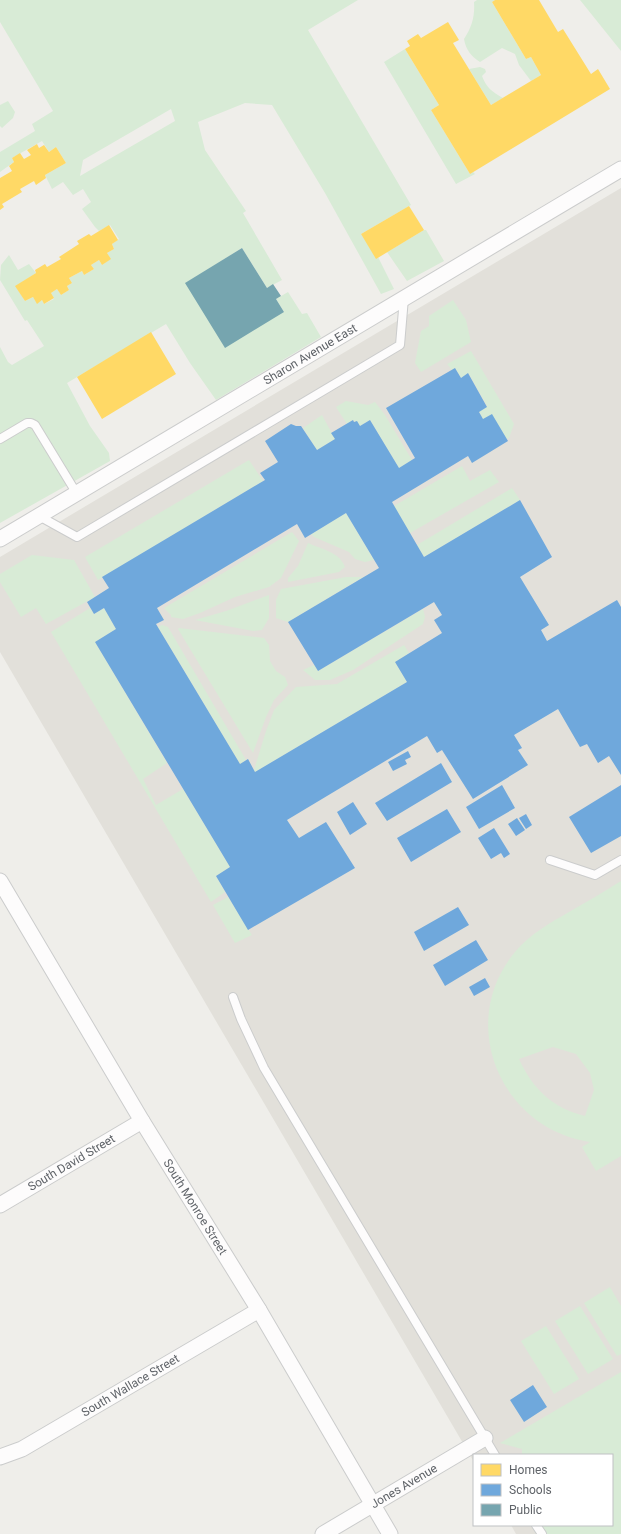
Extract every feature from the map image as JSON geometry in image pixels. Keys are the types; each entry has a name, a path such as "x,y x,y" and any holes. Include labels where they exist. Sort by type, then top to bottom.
{"street":[{"name":"Sharon Avenue East","path":"0,539 621,169"},
{"name":"South Monroe Street","path":"0,881 142,1121 258,1310 390,1534"},
{"name":"South David Street","path":"0,1205 142,1121"},
{"name":"South Wallace Street","path":"0,1457 22,1449 258,1310"},
{"name":"Jones Avenue","path":"322,1534 485,1438"}],"lane":[{"path":"39,516 77,537 400,345 404,298"},
{"path":"0,439 27,423 35,425 77,494"},
{"path":"550,860 595,876 621,860"},
{"path":"232,997 264,1068 493,1454"}],"shaded area":[{"path":"621,188 621,1534 516,1534 512,1526 613,1526 613,1454 473,1454 473,1460 0,652 0,557"}],"green space":[{"path":"0,0 358,0 308,30 411,205 361,234 378,257 394,289 381,294 325,193 272,105 245,103 198,122 205,150 246,211 243,213 282,280 267,288 242,248 186,283 284,312 276,299 288,292 302,314 307,313 321,337 216,400 190,363 166,324 67,383 90,426 109,453 110,461 0,523 0,347 8,362 12,365 44,346 27,320 25,321 0,280 1,265 9,255 18,270 29,264 36,273 16,286 25,301 33,297 37,303 42,300 44,304 54,299 51,293 57,289 61,295 69,290 67,286 72,283 69,278 82,271 84,275 94,269 91,265 99,260 102,265 110,259 107,253 114,249 112,244 119,239 110,225 99,231 82,209 91,202 83,189 73,195 63,182 52,189 45,175 66,163 56,147 49,152 42,141 12,158 14,162 0,172 0,152 35,131 32,124 53,111 0,22","holes":["171,109 175,121 80,176 83,160"]},
{"path":"477,0 495,0 492,2 526,59 531,57 541,75 531,81 519,65 515,54 502,48 480,62 472,55 466,46 464,39 471,26 474,12 474,2"},
{"path":"580,0 621,0 621,51"},
{"path":"405,49 439,105 431,110 470,174 473,172 475,174 456,184 384,62"},
{"path":"480,67 485,69 486,72 482,76 488,86 503,98 491,105 469,69"},
{"path":"8,101 15,112 13,118 2,128 0,126 0,105"},
{"path":"426,230 444,261 407,281 387,252"},
{"path":"453,300 466,320 471,342 421,372 415,363 421,331 429,326 429,316"},
{"path":"471,351 514,424 509,438 507,439 483,419 479,412 487,406 469,374 461,378 455,368 452,370 447,364"},
{"path":"346,401 368,405 375,402 385,415 412,460 399,468 370,420 360,426 353,420 347,424 336,407"},
{"path":"322,415 335,439 317,450 303,428"},
{"path":"249,460 263,481 98,580 85,557"},
{"path":"462,466 470,481 490,470 499,482 410,533 394,506"},
{"path":"512,488 520,500 424,557 417,545"},
{"path":"346,513 374,560 365,562 355,559 349,552 314,537 311,534"},
{"path":"292,532 299,541 281,578 269,587 235,597 183,619 171,617 171,615 164,608"},
{"path":"308,543 335,554 343,562 345,567 339,572 288,582 288,578 298,566"},
{"path":"32,555 74,560 95,597 46,624 36,608 21,617 0,582 0,574"},
{"path":"346,577 363,577 288,622 276,618 276,600 281,589"},
{"path":"269,595 269,618 262,630 253,631 195,620 226,611"},
{"path":"90,608 94,614 104,608 116,629 95,642 167,763 143,779 156,805 183,789 230,867 216,876 225,892 211,902 51,632"},
{"path":"423,609 425,617 423,624 353,670 330,680 315,680 303,670 314,665 318,671"},
{"path":"162,625 168,627 246,760 240,764 158,627"},
{"path":"178,629 264,638 269,645 270,661 276,671 285,677 288,685 274,700 253,753"},
{"path":"404,645 409,653 395,662 407,682 255,772 254,770 274,710 296,687 337,684"},
{"path":"621,881 621,1156 596,1171 582,1147 590,1142 559,1133 532,1116 511,1094 497,1068 489,1040 489,1010 498,980 515,952 521,946 534,934","holes":["553,1047 576,1054 590,1073 594,1090 585,1116 563,1108 545,1096 537,1088 519,1059"]},
{"path":"228,897 252,935 235,943 213,905"},
{"path":"610,1287 621,1306 621,1354 617,1356 584,1303"},
{"path":"580,1306 613,1359 588,1374 555,1321"},
{"path":"546,1326 579,1379 554,1394 521,1341"},
{"path":"621,1372 621,1534 536,1534 532,1526 613,1526 613,1454 522,1454 522,1449 500,1443"}],"building: Homes":[{"path":"495,0 539,0 558,32 563,29 591,74 598,69 610,89 470,174 431,110 439,105 405,49 410,46 407,41 418,34 421,38 448,22 459,40 453,43 491,105 541,75 531,57 526,59 492,2"},
{"path":"37,144 39,148 44,145 49,152 56,147 66,163 45,175 46,178 36,185 34,181 20,189 22,192 2,204 4,207 0,210 0,178 12,171 9,166 14,162 12,158 20,153 24,159 31,155 27,150"},
{"path":"409,206 424,230 376,259 361,234"},
{"path":"109,225 118,240 112,244 114,249 107,253 111,259 102,265 99,260 91,265 94,269 84,275 82,271 69,278 72,283 67,286 69,290 61,295 57,289 51,293 54,298 44,304 42,300 37,304 33,297 25,301 15,286 36,273 35,270 45,264 47,267 61,259 59,257 79,244 77,241 89,234 91,236"},
{"path":"151,332 176,374 102,419 77,377"}],"building: Schools":[{"path":"455,368 461,378 468,373 487,407 479,412 483,419 492,414 508,441 472,463 468,456 392,502 424,557 520,500 552,557 520,577 549,625 541,630 547,641 617,600 621,607 621,775 609,756 598,763 587,744 580,747 558,709 514,735 522,748 518,750 528,765 473,799 442,750 437,753 427,736 287,820 299,838 326,822 355,868 248,930 216,876 230,867 95,642 116,629 104,608 94,614 87,602 109,588 102,577 265,480 260,473 278,462 265,441 291,424 301,426 317,450 335,439 331,433 353,420 354,422 357,421 360,426 370,420 399,468 415,458 386,408","holes":["346,513 379,568 288,622 318,671 434,602 442,615 434,620 442,633 395,662 407,682 255,772 248,759 240,764 156,624 164,620 157,608 297,524 305,538"]},
{"path":"408,751 411,757 405,760 407,764 393,771 388,762"},
{"path":"441,763 452,782 387,821 375,803"},
{"path":"502,785 515,808 479,829 466,807"},
{"path":"621,785 621,836 591,853 569,817"},
{"path":"353,802 367,824 350,835 337,812"},
{"path":"447,809 461,832 411,862 397,838"},
{"path":"526,814 532,825 526,829 519,818"},
{"path":"517,818 525,830 516,836 508,824"},
{"path":"494,828 510,854 504,858 501,853 491,859 478,838"},
{"path":"458,907 469,925 424,951 414,932"},
{"path":"476,940 488,960 445,986 433,965"},
{"path":"485,978 490,987 474,996 469,987"},
{"path":"533,1385 547,1407 524,1422 510,1400"}],"building: Public":[{"path":"242,248 267,288 273,284 281,296 276,299 284,312 225,348 185,283"}]}
